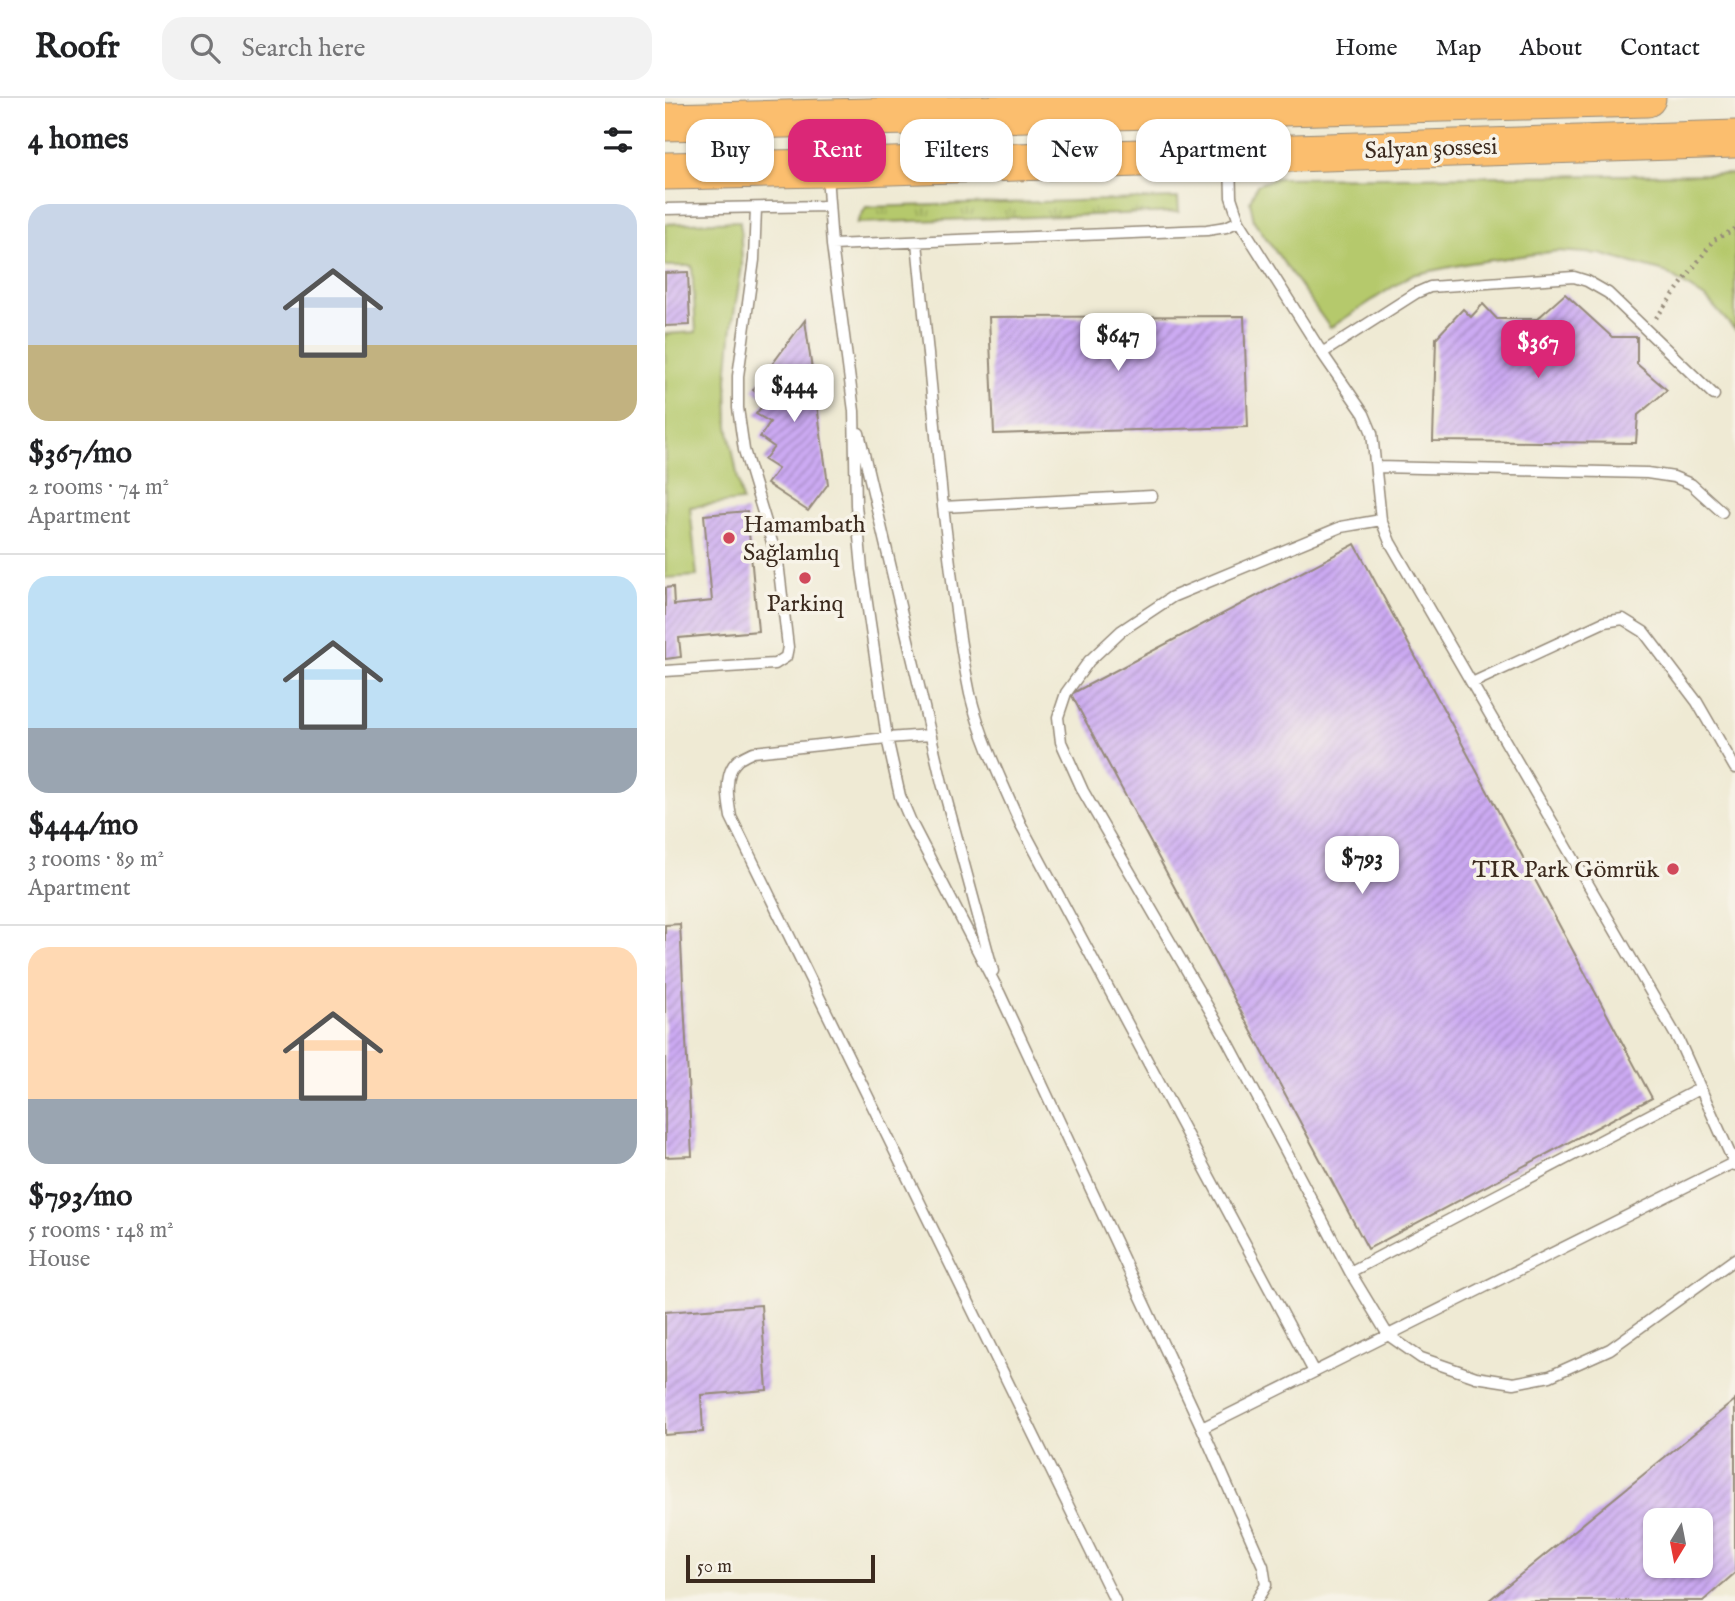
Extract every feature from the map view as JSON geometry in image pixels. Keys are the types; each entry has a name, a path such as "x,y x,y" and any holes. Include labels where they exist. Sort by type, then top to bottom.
{"highway":[{"name":"Salyan şossesi","path":"665,122 1194,104 1647,98"},
{"name":"Salyan şossesi","path":"1291,152 1735,139"},
{"name":"Salyan şossesi","path":"886,165 1136,157"},
{"name":"Salyan şossesi","path":"665,171 788,168"}],"lane":[{"path":"828,182 832,245 854,411 930,735 1000,994"},
{"path":"1202,1428 1735,1164 1679,1041 1390,542 1381,520 1372,433 1364,414 1239,221 1233,208 1230,182"},
{"path":"665,209 829,206"},
{"path":"665,671 775,664 786,657 788,647 778,562 744,450 738,408 738,376 754,260 757,208"},
{"path":"832,245 1207,230 1226,227 1239,221"},
{"path":"917,242 943,507 960,634 971,696 989,754 1021,825 1314,1372"},
{"path":"1322,353 1416,293 1430,287 1574,277 1608,293 1714,394"},
{"path":"854,411 856,505 862,569 887,738 900,796 1000,994 1202,1428 1263,1566 1266,1585 1256,1601"},
{"path":"1377,467 1647,473 1674,477 1691,484 1722,512"},
{"path":"943,507 1152,496"},
{"path":"1381,520 1341,527 1172,597 1121,631 1089,660 1066,693 1058,717 1061,742 1083,791 1227,1040 1350,1272 1388,1335 1421,1358 1476,1377 1514,1383 1550,1376 1610,1349 1735,1259"},
{"path":"1472,683 1604,622 1623,619 1644,632 1697,702 1735,768"},
{"path":"930,735 753,752 737,761 729,774 727,797 731,817 1115,1601"},
{"path":"1350,1272 1699,1089"}],"path":[{"path":"1647,331 1714,240 1735,229"}],"green space":[{"path":"1735,174 1735,330 1708,300 1665,272 1600,254 1557,251 1470,263 1411,275 1330,328 1254,221 1250,201 1257,185 1265,182 1291,182 1291,178"},
{"path":"1178,198 1179,212 857,223 866,207"},
{"path":"740,221 742,266 727,379 728,426 742,501 690,507 697,576 665,578 665,334 696,332 692,266 665,266 665,224"}],"building":[{"path":"688,272 690,325 665,326 665,273"},
{"path":"1565,294 1612,337 1637,337 1637,364 1667,390 1638,415 1636,443 1433,441 1436,338 1463,309 1471,317 1483,304 1497,319 1537,319"},
{"path":"1244,316 1248,427 994,434 989,317"},
{"path":"805,320 828,484 808,511 767,484 778,469 764,460 774,447 760,437 770,422 756,414 767,400 753,390"},
{"path":"747,511 758,631 679,638 681,657 665,659 665,588 673,587 674,605 712,601 704,515"},
{"path":"1355,544 1652,1098 1368,1249 1071,694"},
{"path":"680,924 692,1156 665,1157 665,925"},
{"path":"761,1305 767,1390 701,1395 703,1432 665,1435 665,1312"},
{"path":"1735,1400 1735,1573 1703,1601 1488,1601"}],"place":[{"name":"Hamambath Sağlamlıq","path":"729,538"},
{"name":"Parkinq","path":"805,578"},
{"name":"TIR Park Gömrük","path":"1673,869"}]}
